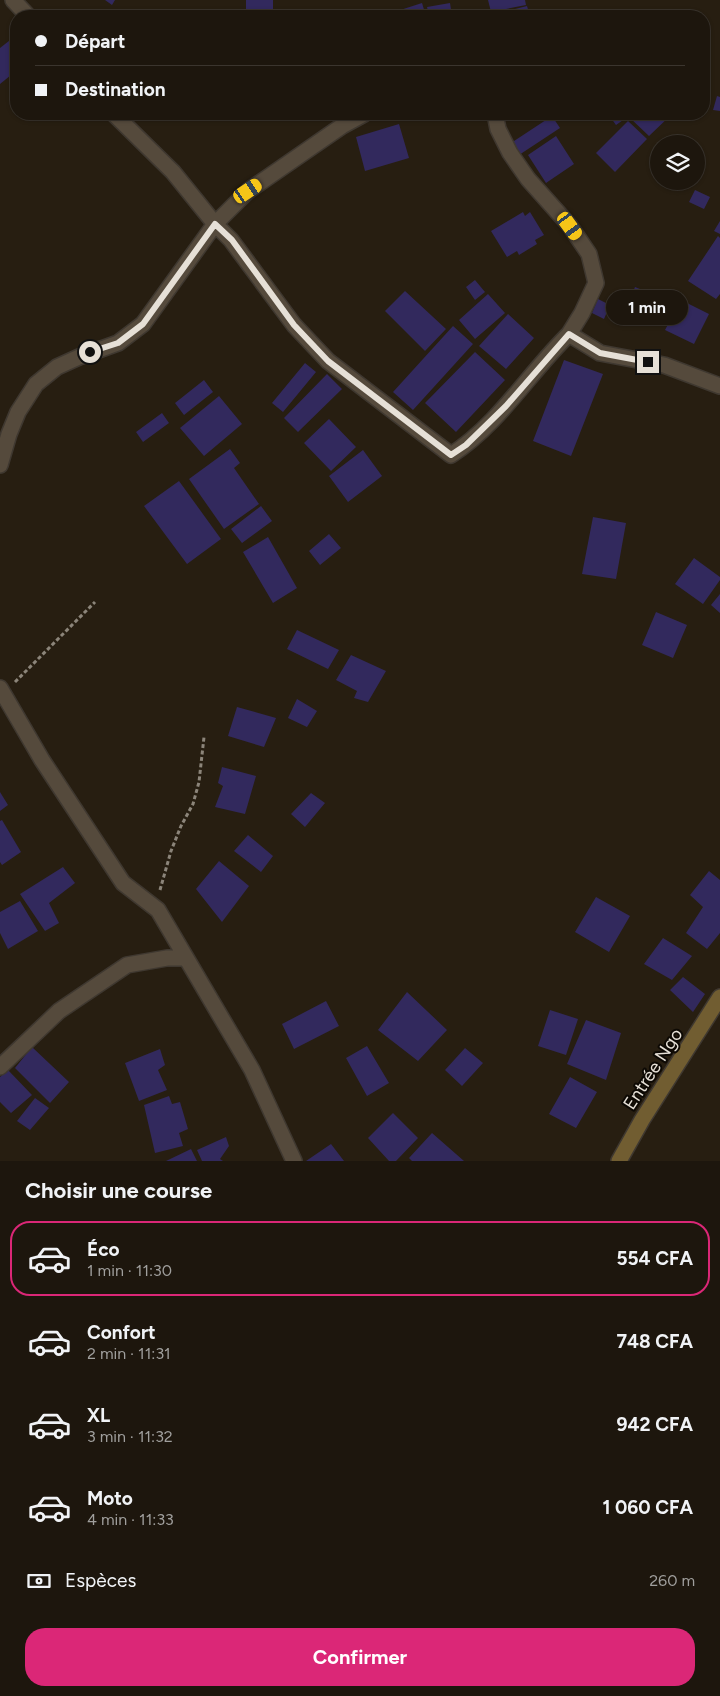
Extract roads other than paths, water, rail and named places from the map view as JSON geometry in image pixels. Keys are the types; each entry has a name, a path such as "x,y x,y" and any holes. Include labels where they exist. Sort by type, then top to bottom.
{"street":[{"path":"13,0 22,10"},
{"path":"120,120 162,159 215,224 232,240 294,325 328,361 451,455 466,445 506,406 569,334 582,313 596,283 590,254 570,226 528,179 510,153 496,120"},
{"path":"0,465 18,412 36,384 58,367 118,343 143,324 215,224 248,191 353,120"},
{"path":"569,334 600,353 664,365 720,386"},
{"path":"2,691 42,760 123,883 158,910 252,1070 294,1161"},
{"path":"0,1067 59,1011 127,965 167,958 185,958"},
{"name":"Entrée Ngo","path":"619,1161 642,1120 720,997"}]}
